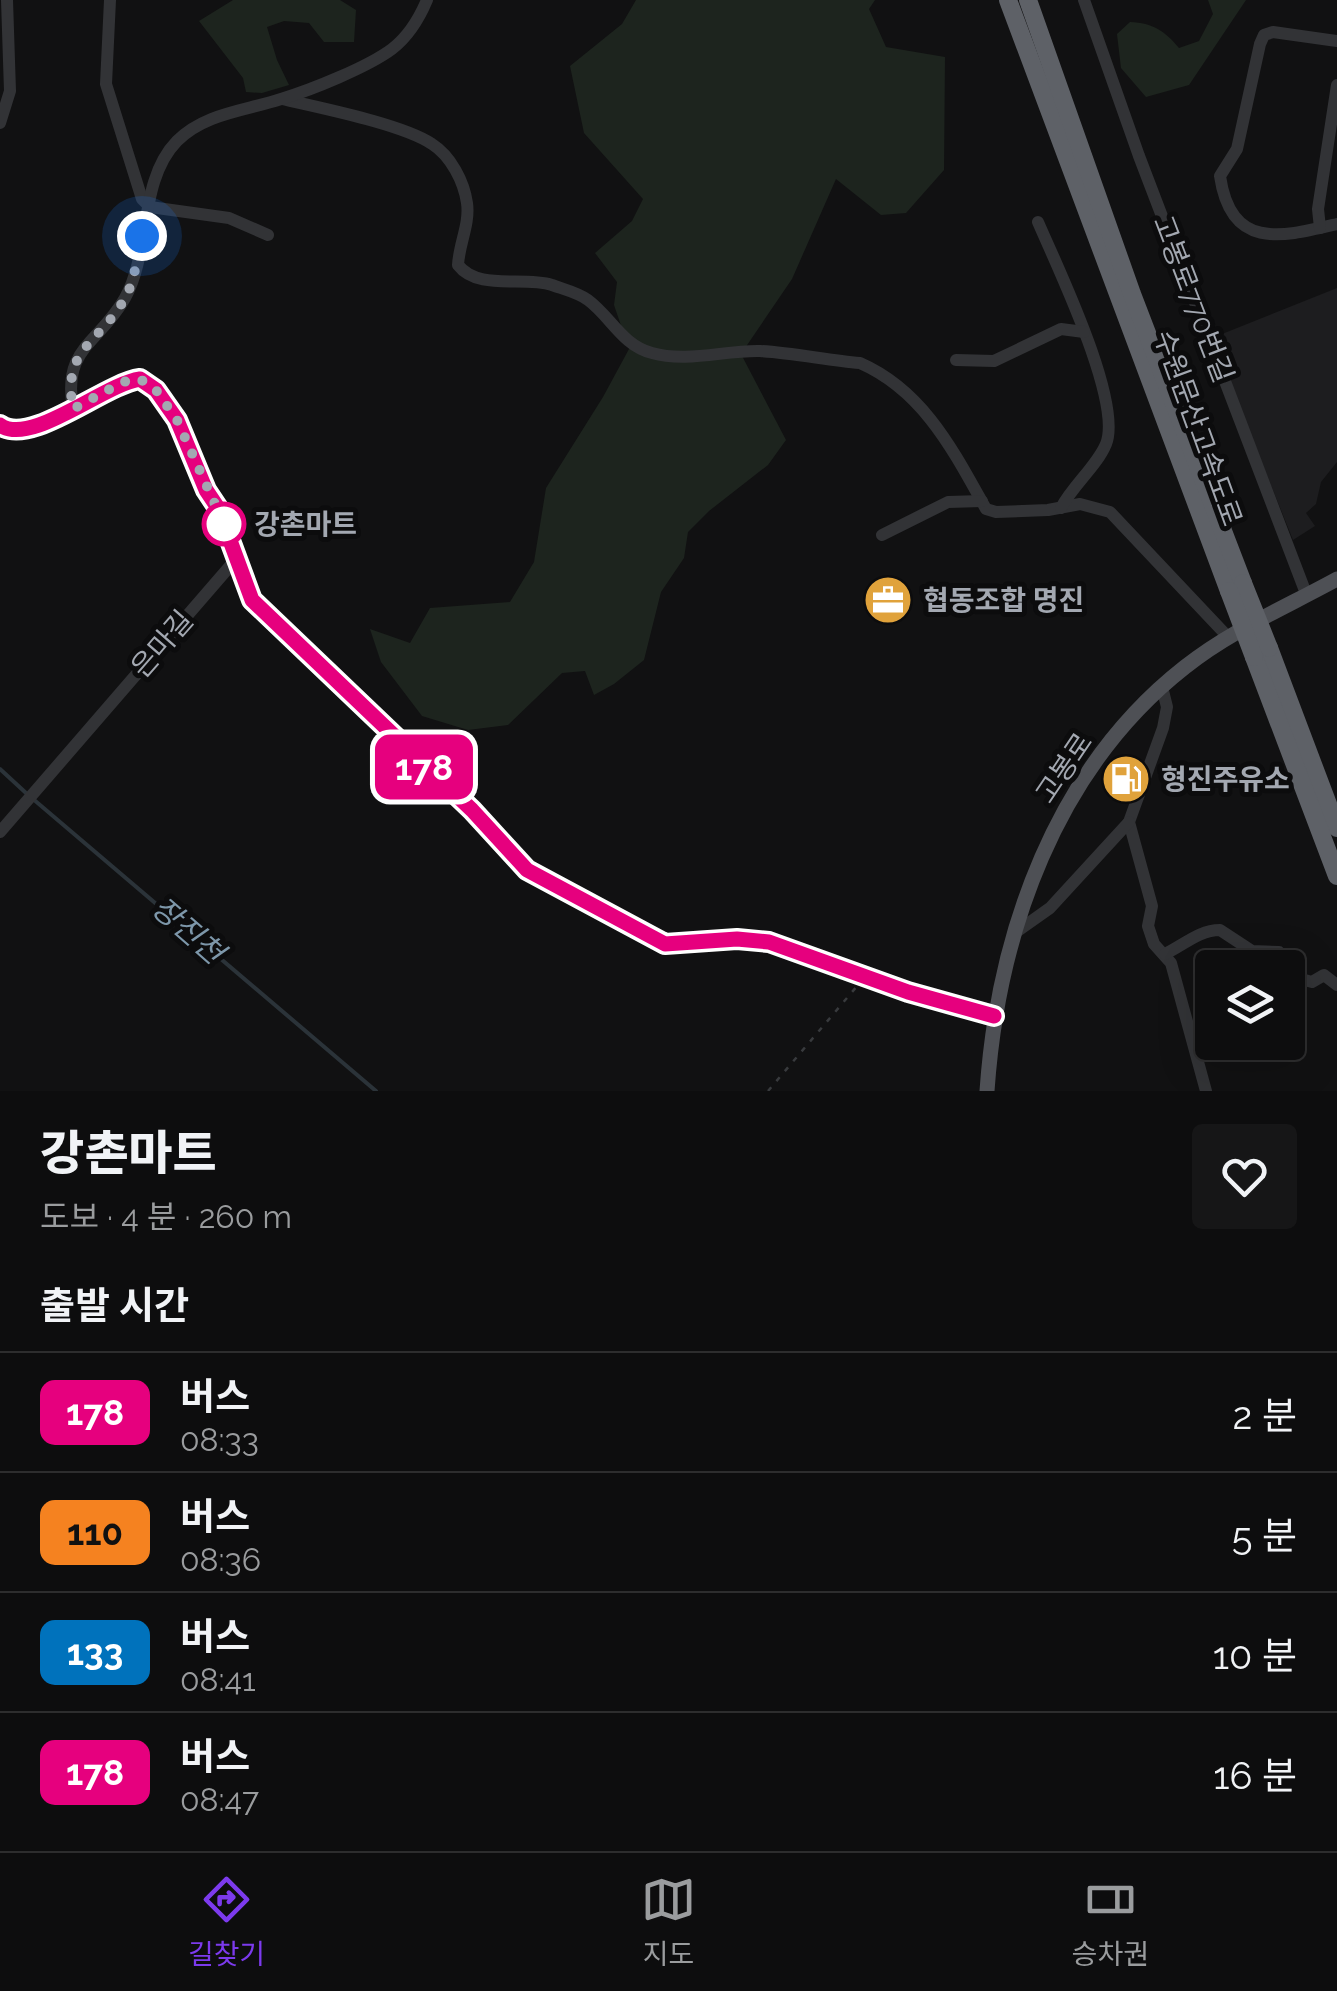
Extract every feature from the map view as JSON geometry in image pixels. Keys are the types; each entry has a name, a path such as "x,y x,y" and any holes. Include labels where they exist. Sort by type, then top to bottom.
{"highway":[{"name":"수원문산고속도로","path":"1008,0 1261,652 1337,876"},
{"name":"수원문산고속도로","path":"1028,0 1236,587"},
{"name":"수원문산고속도로","path":"1261,652 1337,828"}],"main road":[{"name":"고봉로","path":"987,1091 994,1016 1022,906 1059,819 1087,773 1130,719 1182,668 1337,579"}],"street":[{"path":"0,123 11,80 7,0"},
{"path":"110,0 106,84 142,198 150,207 229,218 268,235"},
{"path":"73,409 70,372 76,358 127,295 156,170 173,145 191,128 213,118 282,99 391,50 420,20 427,0"},
{"name":"고봉로770번길","path":"1084,0 1138,156 1307,596"},
{"path":"1337,41 1272,32 1264,36 1236,149 1220,176 1232,210 1244,229 1261,235 1288,236 1337,224"},
{"path":"1320,228 1318,209 1337,84"},
{"path":"282,99 387,128 432,144 442,153 463,185 468,206 458,265 465,274 487,280 550,284 586,298 636,347 654,354 678,357 760,352 860,364 875,370 893,381 944,434 986,509 996,512 1080,504 1110,512 1229,638"},
{"path":"1038,222 1084,332 1109,420 1107,442 1061,508"},
{"path":"956,360 994,362 1061,330 1084,332"},
{"path":"0,425 6,430 23,430 49,422 123,382 140,379 156,390 177,420 206,490 218,508 252,600 472,810 527,870 665,944 737,939 769,942 994,1016"},
{"path":"882,535 948,502 982,501"},
{"name":"은마길","path":"0,832 237,558"},
{"path":"1016,932 1050,908 1129,822 1163,728 1167,706 1162,687"},
{"path":"1129,822 1152,906 1148,926 1154,944 1171,963 1206,1091"},
{"path":"1166,954 1200,933 1220,930 1252,952 1279,952 1301,979 1312,982 1324,975 1337,985"}],"path":[{"path":"768,1091 864,976"}],"shaded area":[{"path":"233,0 340,0 356,10 354,42 324,42 309,23 284,21 267,27 289,85 262,93 246,92 243,78 199,21"},
{"path":"636,0 875,0 869,9 886,47 945,57 944,170 906,213 881,215 836,179 792,279 741,354 786,440 768,465 688,532 684,558 661,592 644,660 594,695 585,671 562,673 508,725 468,730 422,716 381,662 370,629 410,643 430,608 510,602 534,562 546,488 629,349 614,305 617,282 595,253 632,221 643,199 584,133 570,66 622,24"},
{"path":"1208,0 1246,0 1189,85 1146,97 1121,68 1117,34 1130,22 1158,29 1179,48 1199,41 1213,14"},
{"path":"1337,288 1337,462 1321,482 1316,504 1306,513 1315,526 1293,540 1212,338"}],"waterway":[{"name":"장진천","path":"0,769 26,793"},
{"name":"장진천","path":"33,799 376,1091"}],"bus line":[{"name":"178","path":"0,425 6,430 23,430 49,422 123,382 140,379 156,390 177,420 206,490 218,508 252,600 472,810 527,870 665,944 737,939 769,942 908,992 994,1016"}],"place":[{"name":"강촌마트","path":"224,524"},
{"name":"협동조합 명진","path":"888,600"},
{"name":"형진주유소","path":"1126,779"}],"route":[{"path":"142,236 127,295 76,358 70,372 73,409 123,382 140,379 156,390 177,420 228,533 224,524"}]}
